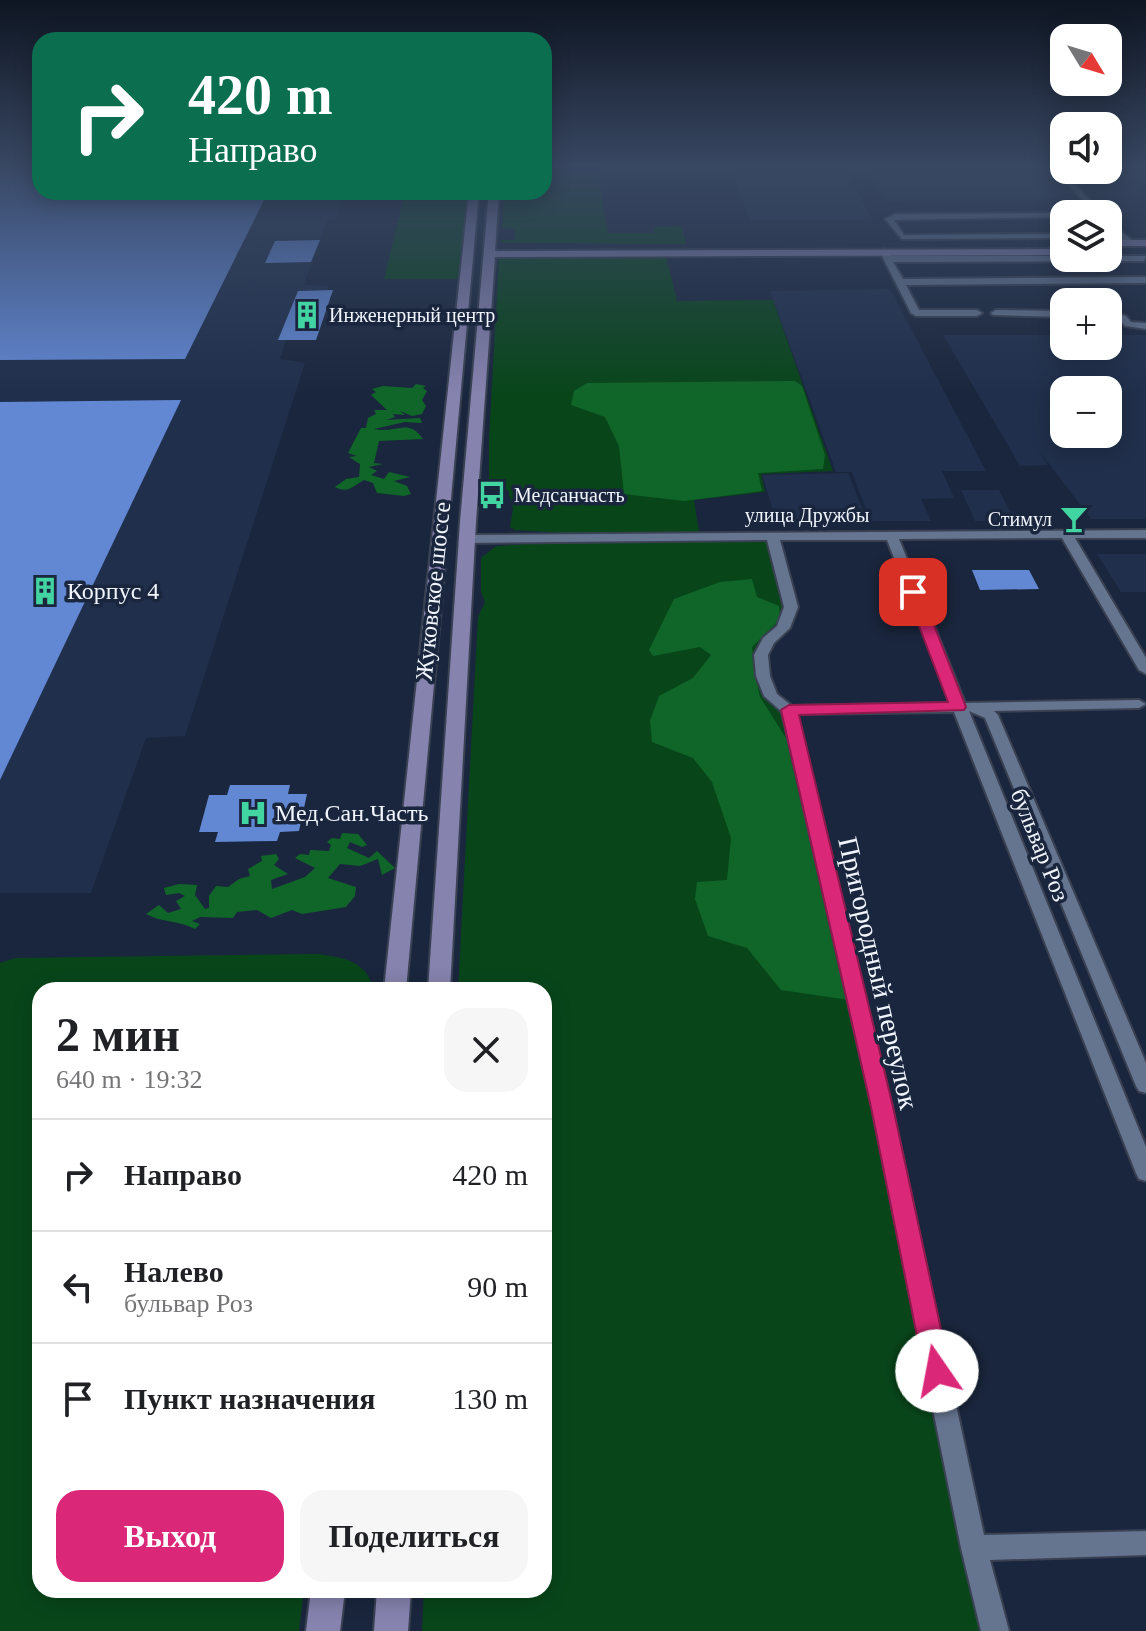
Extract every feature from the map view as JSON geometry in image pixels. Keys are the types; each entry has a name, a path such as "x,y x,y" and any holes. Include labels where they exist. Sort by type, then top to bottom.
{"main road":[{"name":"Жуковское шоссе","path":"396,982 469,242"},
{"name":"Жуковское шоссе","path":"439,982 462,610 490,242"},
{"path":"884,252 902,242"},
{"path":"993,242 1050,243"},
{"path":"490,250 1050,252"},
{"path":"466,278 489,278"},
{"path":"454,377 468,379 481,376"},
{"path":"444,475 474,476"},
{"path":"431,610 441,614 462,610"},
{"path":"323,1631 327,1598"},
{"path":"391,1631 393,1598"}],"street":[{"path":"977,313 916,313 884,252 1139,249"},
{"path":"898,282 1146,280"},
{"path":"996,313 1050,314"},
{"path":"1122,318 1128,324 1146,326"},
{"path":"1066,534 1146,670"},
{"name":"улица Дружбы","path":"467,539 1146,534"},
{"name":"Пригородный переулок","path":"772,535 791,607 783,628 768,641 761,655 763,676 771,696 789,710 882,1107 974,1548 995,1631"},
{"name":"бульвар Роз","path":"891,535 966,706 1146,1173"},
{"path":"789,710 1139,704"},
{"path":"966,706 991,715 1146,1086"},
{"path":"974,1548 1146,1543"}],"shaded area":[{"path":"0,242 319,242 304,285 329,286 327,290 333,290 316,340 286,340 280,359 305,363 185,736 146,738 91,893 0,893"},
{"path":"890,289 986,471 942,471 954,498 921,499 931,521 870,521 852,472 836,472 770,291"},
{"path":"943,335 1050,335 1050,360 1122,360 1122,335 1146,335 1146,519 1091,519 1040,452 1048,465 1020,466"},
{"path":"848,473 868,522 777,524 762,475"},
{"path":"961,490 999,490 1010,511 1015,512 1020,521 975,521"},
{"path":"1097,554 1146,554 1146,592 1121,592"}],"green space":[{"path":"393,242 463,242 459,279 384,279"},
{"path":"685,242 686,244 503,243"},
{"path":"666,255 677,301 773,300 833,471 761,474 765,492 694,500 699,532 585,534 515,530 510,527 513,509 508,490 489,489 499,258"},
{"path":"795,381 802,386 825,455 823,469 758,473 762,491 684,501 624,494 619,446 605,417 571,405 574,391 587,383"},
{"path":"416,384 426,386 423,388 427,391 422,400 426,406 422,414 412,416 400,411 405,415 393,414 395,417 386,420 420,418 422,423 405,422 374,429 407,427 423,439 379,441 374,463 383,464 369,467 377,471 371,475 384,479 389,472 410,477 394,481 407,486 411,494 377,493 373,483 364,480 347,489 335,487 346,479 359,477 360,464 349,457 357,456 348,453 361,428 366,428 368,418 376,414 374,410 387,410 371,395 376,392 372,389 383,386 412,388"},
{"path":"769,539 787,607 777,629 756,646 762,691 789,721 1001,1631 422,1631 424,1598 552,1598 552,982 458,982 478,617 485,602 481,592 481,558 496,546"},
{"path":"752,579 757,597 779,606 780,619 752,647 754,670 760,697 793,749 849,1000 781,990 747,948 708,936 695,899 697,882 727,880 731,838 712,782 693,758 652,742 650,721 659,696 693,678 711,655 700,647 653,656 649,650 674,599 720,582"},
{"path":"342,833 358,834 367,845 362,847 350,842 347,848 369,858 377,851 395,868 382,875 378,859 360,866 340,864 328,878 356,887 355,896 346,907 302,914 292,910 271,918 257,910 237,912 233,918 200,917 192,921 200,924 195,929 146,914 159,905 168,913 181,909 176,901 185,896 179,893 166,895 164,888 179,884 197,885 195,895 205,909 209,908 209,896 216,886 228,887 250,876 248,869 262,861 261,856 276,854 279,859 274,865 288,874 271,880 272,889 305,877 315,868 295,858 300,854 309,855 310,850 329,851 331,845 327,842 332,838 340,839"},
{"path":"316,954 352,962 371,980 32,982 32,1598 303,1598 299,1631 0,1631 0,963 15,958"}],"building":[{"path":"0,242 243,242 185,359 0,360"},
{"path":"274,242 319,242 311,262 265,263"},
{"name":"Инженерный центр","path":"333,290 316,340 278,340 298,291"},
{"name":"Корпус 4","path":"181,400 0,780 0,402"},
{"path":"972,570 1029,570 1039,589 980,590"},
{"name":"Мед.Сан.Часть","path":"230,785 290,785 288,794 307,794 299,831 280,832 277,841 215,842 218,832 199,832 209,795 227,795"}],"place":[{"name":"Инженерный центр","path":"307,315"},
{"name":"Медсанчасть","path":"492,495"},
{"name":"Стимул","path":"1074,519"},
{"name":"Корпус 4","path":"45,591"},
{"name":"Мед.Сан.Часть","path":"253,813"}],"route":[{"path":"913,592 958,707 789,710 882,1107 937,1371"}]}
